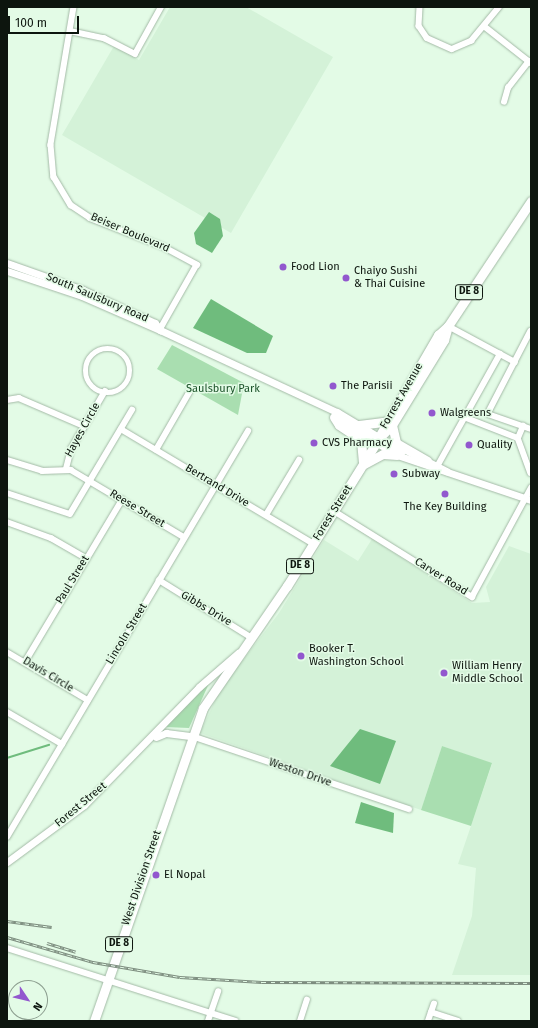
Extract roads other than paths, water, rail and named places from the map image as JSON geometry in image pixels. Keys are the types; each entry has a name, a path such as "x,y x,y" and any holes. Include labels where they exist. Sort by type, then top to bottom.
{"highway":[{"name":"Forrest Avenue","path":"378,440 444,340 448,326 531,201"},
{"path":"332,415 339,425 361,440 362,465 382,454 397,455"},
{"path":"359,425 388,424 396,443 427,461"},
{"name":"Forest Street","path":"192,736 203,708 246,647 314,544 378,440"},
{"name":"West Division Street","path":"94,1021 192,736"}],"main road":[{"name":"South Saulsbury Road","path":"8,267 82,296 160,330 332,415 378,440"},
{"name":"South Saulsbury Road","path":"332,415 359,425 378,440"},
{"path":"378,440 397,455 529,499"},
{"path":"378,440 438,465 447,471"},
{"name":"Forest Street","path":"7,862 84,805 149,742 199,687 246,647"},
{"name":"Forest Street","path":"149,742 166,733 192,736"}],"street":[{"name":"Beiser Boulevard","path":"74,7 51,145 54,177 71,205 90,218 162,246 198,265 160,330"},
{"path":"70,31 104,38 135,54 161,7"},
{"path":"420,7 419,26 432,42 445,48 459,48 484,26 499,7"},
{"path":"484,26 530,62 508,88 504,102"},
{"path":"448,326 515,362"},
{"path":"531,331 488,414 531,429"},
{"name":"Hayes Circle","path":"102,349 128,360 132,371 121,389 114,393 105,392 86,377 89,360 102,349"},
{"path":"438,465 500,354"},
{"name":"Hayes Circle","path":"66,469 70,449 105,392"},
{"path":"156,450 190,392"},
{"path":"7,400 19,398 84,426"},
{"path":"7,493 70,514 132,410"},
{"path":"464,417 518,438"},
{"path":"523,426 518,438 531,473"},
{"name":"Bertrand Drive","path":"121,429 314,544"},
{"name":"Lincoln Street","path":"7,837 248,431"},
{"path":"7,460 42,471 66,469"},
{"path":"266,515 299,460"},
{"name":"Reese Street","path":"66,469 90,481 184,537"},
{"path":"529,499 531,488"},
{"name":"Carver Road","path":"334,511 472,597 529,499"},
{"name":"Paul Street","path":"25,662 122,500"},
{"path":"7,522 51,538 86,558"},
{"name":"Gibbs Drive","path":"159,580 252,638"},
{"name":"Davis Circle","path":"7,652 88,700"},
{"path":"7,712 62,744"},
{"name":"Weston Drive","path":"192,736 409,809"},
{"path":"7,948 109,979 236,1021"},
{"path":"208,1021 218,992"},
{"path":"300,1021 307,1000"},
{"path":"428,1021 434,1004"},
{"path":"431,1012 458,1021"}],"waterway":[{"path":"7,758 49,745"}],"railway":[{"path":"7,921 52,927"},
{"path":"7,937 93,962 180,977 262,982 531,983"},
{"path":"47,943 76,952"}],"place":[{"name":"Food Lion","path":"283,267"},
{"name":"Chaiyo Sushi & Thai Cuisine","path":"346,278"},
{"name":"The Parisii","path":"333,386"},
{"name":"Walgreens","path":"432,413"},
{"name":"CVS Pharmacy","path":"314,443"},
{"name":"Quality","path":"469,445"},
{"name":"Subway","path":"394,474"},
{"name":"The Key Building","path":"445,494"},
{"name":"Booker T. Washington School","path":"301,656"},
{"name":"William Henry Middle School","path":"444,673"},
{"name":"El Nopal","path":"156,875"}],"park label":[{"name":"Saulsbury Park","path":"223,389"}]}
